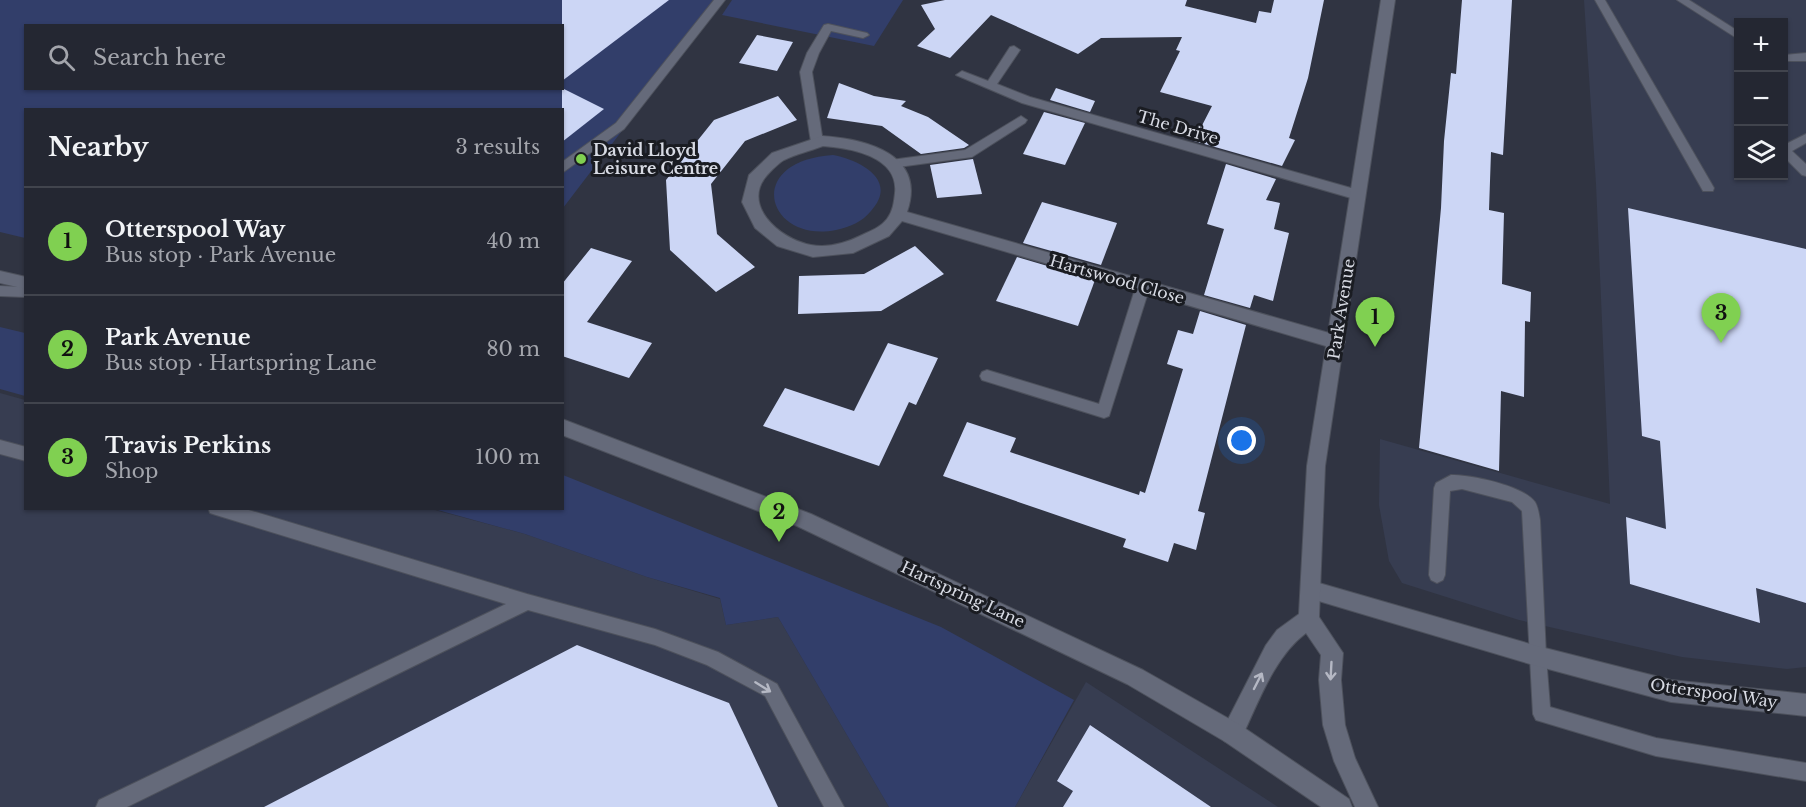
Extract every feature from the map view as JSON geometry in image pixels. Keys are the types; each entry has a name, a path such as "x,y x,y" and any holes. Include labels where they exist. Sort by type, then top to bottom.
{"street":[{"name":"Park Avenue","path":"1309,619 1316,466 1388,0"},
{"path":"818,142 846,142 869,148 888,159 900,174 905,192 899,215 890,227 871,240 847,249 821,251 796,248 774,238 758,223 750,206 751,187 760,170 776,156 797,146 818,142"},
{"name":"Hartswood Close","path":"899,215 1336,342"},
{"path":"0,277 24,283"},
{"name":"Hartspring Lane","path":"564,429 814,525 1135,677 1232,733 1341,807"},
{"name":"Otterspool Way","path":"1312,590 1537,656 1671,691 1806,705"},
{"path":"1232,733 1279,644 1284,637 1309,619 1332,653 1330,680 1334,725 1345,761 1367,807"}],"lane":[{"path":"564,168 620,126 720,0"},
{"path":"1600,0 1708,188"},
{"path":"1682,0 1734,33"},
{"path":"818,142 806,72 813,53 828,27 863,34"},
{"path":"990,86 1014,50"},
{"path":"1788,58 1806,57"},
{"name":"The Drive","path":"962,75 1026,100 1358,195"},
{"path":"891,164 968,154 1021,120"},
{"path":"1806,138 1784,150 1806,172"},
{"path":"987,376 1104,412 1143,286"},
{"path":"0,291 24,292"},
{"path":"0,447 24,453"},
{"path":"1437,575 1442,488 1451,482 1462,482 1517,496 1529,507 1532,520 1537,656 1542,714 1656,747 1806,772"},
{"path":"223,510 527,602 655,637 712,658 771,690 834,807"},
{"path":"111,806 527,602"}],"shaded area":[{"name":"David Lloyd Leisure Centre","path":"0,0 722,0 564,207 564,108 24,108 24,238 0,232"},
{"path":"732,0 903,0 874,46 722,15"},
{"path":"1584,0 1806,0 1806,667 1787,669 1682,657 1519,620 1402,583 1389,561 1379,505 1380,439 1610,504 1596,184"},
{"path":"833,155 854,162 873,173 881,190 879,200 864,218 836,230 812,231 794,225 781,214 774,200 776,185 785,171 804,161"},
{"path":"0,327 24,333 24,396 0,389"},
{"path":"0,393 24,400 24,510 435,510 525,534 647,577 720,599 726,625 778,617 889,807 0,807"},
{"path":"564,475 941,627 1074,700 1015,807 889,807 778,617 726,625 720,598 647,577 525,534 438,510 564,510"},
{"path":"1086,682 1278,807 1015,807"}],"building":[{"path":"562,0 669,0 564,79 564,24 562,24"},
{"path":"945,0 1187,0 1185,6 1256,23 1259,11 1271,13 1274,0 1324,0 1308,78 1289,138 1295,140 1282,166 1194,141 1212,106 1160,92 1180,51 1176,50 1182,37 1101,38 1078,54 991,15 950,58 917,46 935,29 921,5"},
{"path":"1462,0 1512,0 1503,155 1491,152 1489,210 1504,213 1502,284 1531,292 1530,322 1525,321 1524,397 1501,391 1499,471 1419,448 1441,208 1444,141 1451,73 1456,74"},
{"path":"757,35 793,42 777,71 739,63"},
{"path":"839,83 874,96 906,101 901,106 928,117 969,145 964,148 921,154 882,126 827,118"},
{"path":"1056,88 1095,101 1090,112 1050,100"},
{"path":"564,89 604,109 564,140 564,108 562,108 562,90"},
{"path":"778,96 797,120 745,141 711,184 717,234 755,267 716,292 670,250 666,180 714,120"},
{"path":"1044,112 1085,123 1065,165 1023,154"},
{"path":"973,159 982,194 937,198 930,165"},
{"path":"1226,164 1276,179 1266,200 1280,203 1274,229 1289,233 1273,301 1254,295 1250,308 1204,295 1224,229 1207,224"},
{"path":"1042,202 1117,223 1101,265 1023,243"},
{"path":"1628,208 1806,249 1806,603 1756,588 1760,623 1630,584 1626,517 1666,529 1660,441 1642,436"},
{"path":"915,246 944,274 881,311 798,314 799,276 864,274"},
{"path":"591,248 632,261 587,322 652,343 629,378 564,357 564,282"},
{"path":"1017,257 1095,280 1078,326 996,301"},
{"path":"1200,311 1246,325 1198,511 1205,513 1196,550 1174,543 1168,562 1123,547 1126,539 943,476 967,422 1016,438 1010,452 1139,495 1140,491 1145,493 1183,369 1167,364 1178,330 1193,334"},
{"path":"888,343 938,358 916,405 909,402 879,466 763,426 785,388 854,411"},
{"path":"577,645 729,703 778,807 264,807"},
{"path":"1090,725 1211,807 1063,807 1073,791 1057,781"}],"place":[{"name":"David Lloyd Leisure Centre","path":"581,159"},
{"name":"Travis Perkins","path":"1721,343"},
{"name":"Otterspool Way","path":"1375,347"},
{"name":"Park Avenue","path":"779,542"}]}
